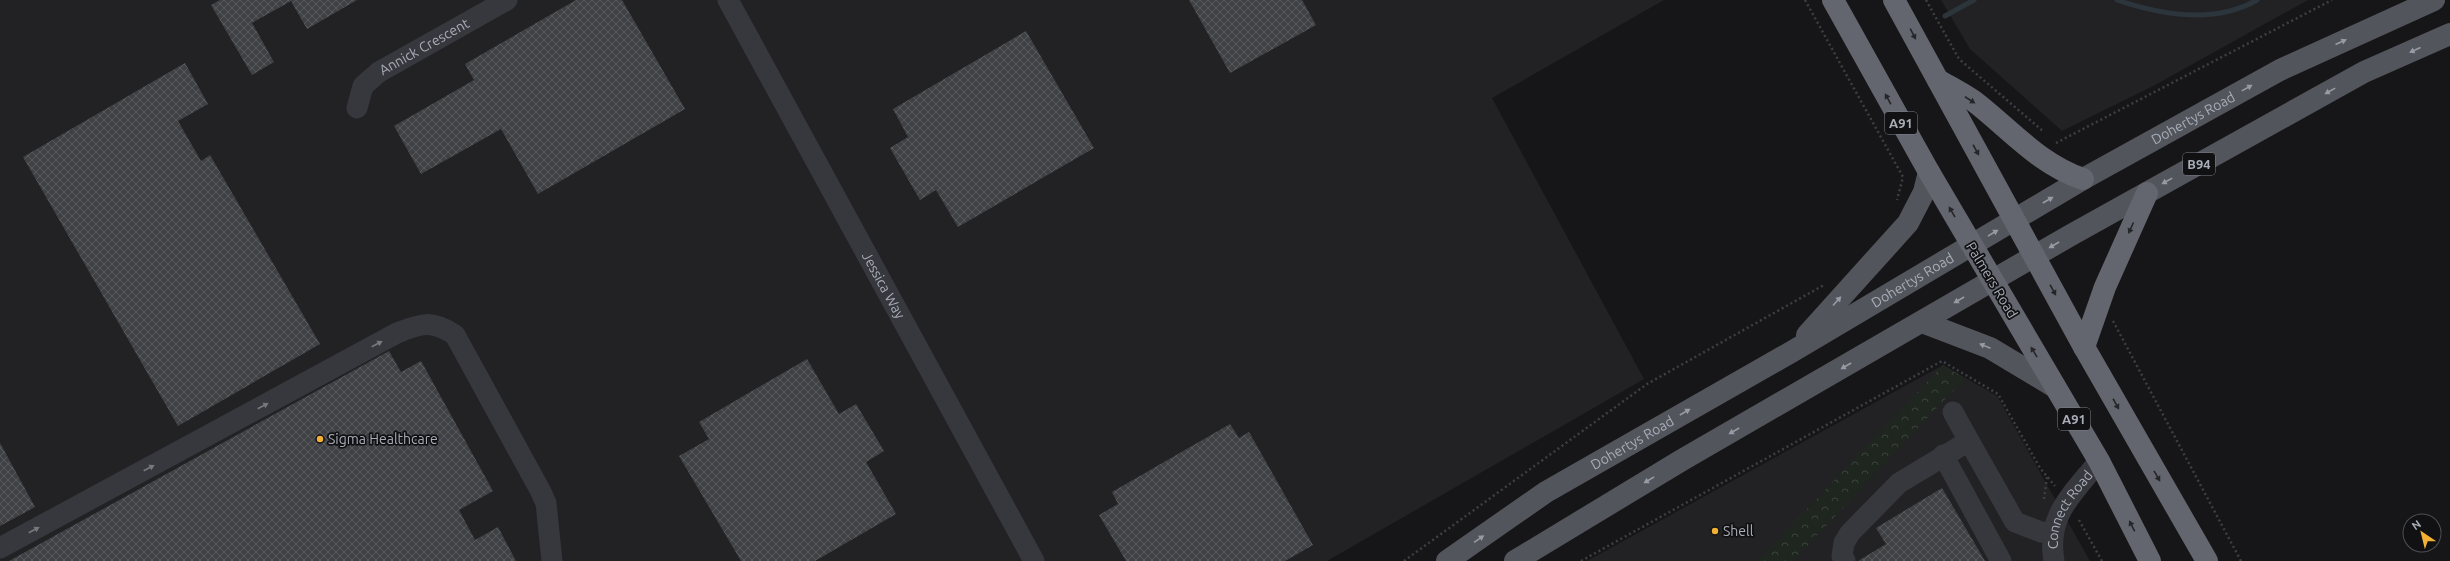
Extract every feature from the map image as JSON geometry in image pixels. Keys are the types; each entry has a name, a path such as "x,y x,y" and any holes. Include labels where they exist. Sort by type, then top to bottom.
{"highway":[{"name":"Palmers Road","path":"1833,0 1929,172 2099,461 2150,561"},
{"path":"1894,0 2084,347 2207,561"},
{"path":"1937,79 1974,101 2039,157 2066,173 2083,179"},
{"path":"2084,347 2105,286 2147,192"}],"main road":[{"name":"Dohertys Road","path":"1447,561 1546,492 1793,351 2083,179 2280,70 2434,0"},
{"name":"B94","path":"1515,561 1535,554 1682,460 2147,192 2364,72 2450,34"},
{"path":"1793,351 1908,223 1924,192 1929,172"},
{"path":"1922,322 1990,348 2055,387"}],"street":[{"name":"Annick Crescent","path":"357,108 364,86 379,72 507,0"},
{"name":"Jessica Way","path":"728,3 1034,561"},
{"path":"0,548 397,333 416,325 430,324 442,326 455,335 540,490 546,503 552,561"},
{"path":"1953,412 2015,522 2041,532 2053,533"},
{"path":"1845,561 1842,556 1844,543 1850,533 1899,483 1943,455 1969,441"},
{"path":"1943,455 2001,561"},
{"name":"Connect Road","path":"2054,561 2051,543 2055,521 2068,501 2099,461"}],"path":[{"path":"1805,0 1902,176 1895,205"},
{"path":"1926,0 1959,59 2046,134"},
{"path":"2051,139 2057,144 2332,0"},
{"path":"1404,561 1647,384 1829,282"},
{"path":"2112,320 2241,561"},
{"path":"1581,561 1942,361 1998,394 2040,468 2068,501 2102,561"}],"shaded area":[{"path":"0,0 1664,0 1492,98 1644,379 1327,561 0,561"},
{"path":"1941,0 2308,0 2155,85 2062,131 1970,49"},
{"path":"1943,365 1997,396 2090,561 1587,561"}],"green space":[{"path":"1943,365 1965,378 1793,561 1758,561"}],"building":[{"path":"220,0 357,0 307,29 291,1 252,23 274,62 252,75 211,5"},
{"path":"576,0 622,0 685,109 538,194 501,129 421,174 394,126 474,80 465,64"},
{"path":"1189,0 1302,0 1316,25 1230,73"},
{"path":"1026,31 1094,148 958,227 936,190 920,200 890,148 908,137 893,109"},
{"path":"185,63 208,104 178,121 201,161 210,155 320,344 178,426 23,157"},
{"name":"Sigma Healthcare","path":"389,351 401,372 421,361 493,491 459,510 475,540 498,527 516,561 9,561"},
{"path":"807,359 839,414 856,404 884,451 866,462 896,514 815,561 741,561 679,456 709,439 699,422"},
{"path":"1230,424 1239,438 1249,432 1313,545 1285,561 1126,561 1099,515 1118,504 1112,492"},
{"path":"0,443 35,507 0,526"},
{"path":"1942,488 1985,561 1858,561 1886,544 1876,528"}],"waterway":[{"path":"1945,16 1974,0"},
{"path":"2117,0 2152,10 2188,15 2206,15 2224,12 2241,8 2257,0"}],"place":[{"name":"Sigma Healthcare","path":"320,439"},
{"name":"Shell","path":"1715,531"}]}
